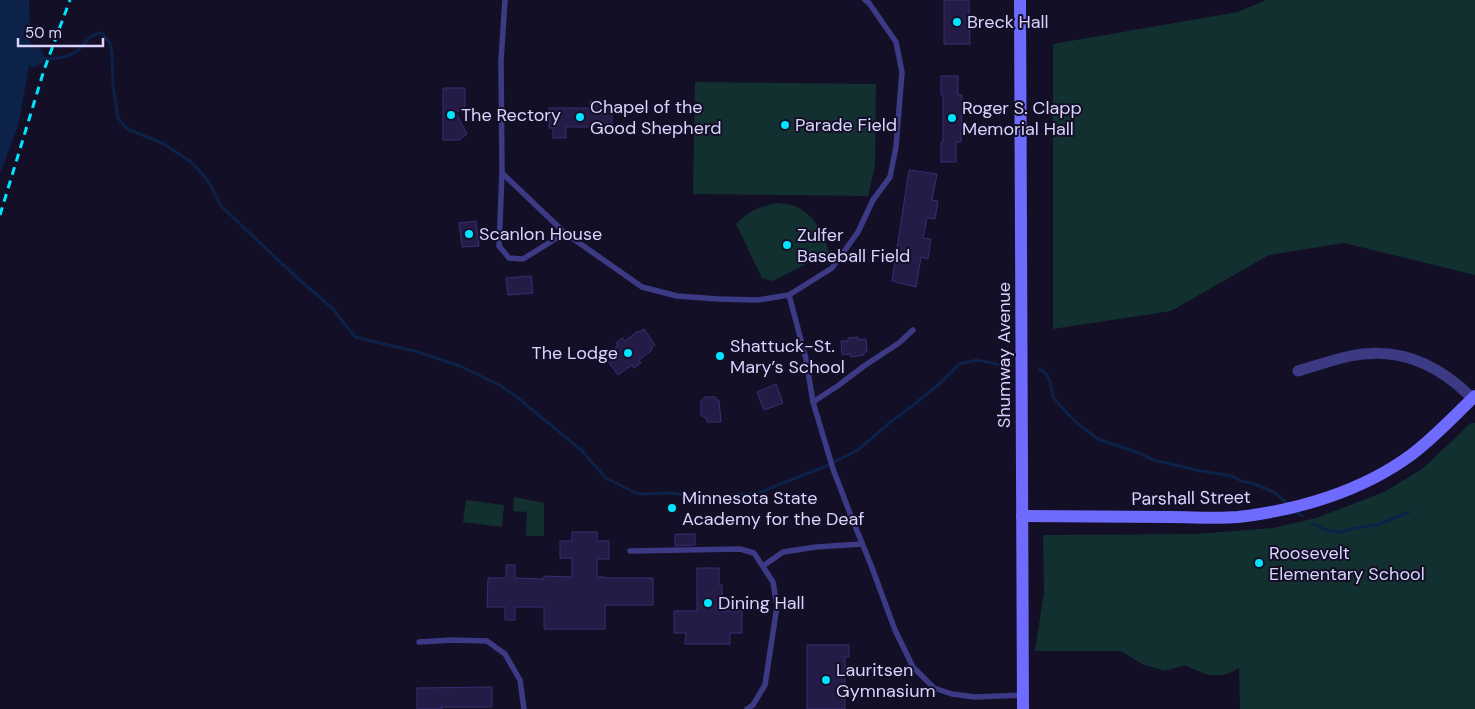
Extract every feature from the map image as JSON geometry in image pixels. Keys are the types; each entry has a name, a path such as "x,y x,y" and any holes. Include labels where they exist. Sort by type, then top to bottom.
{"street":[{"name":"Shumway Avenue","path":"1020,0 1023,709"},
{"path":"1298,371 1350,356 1383,353 1398,355 1440,371 1474,398"},
{"name":"Parshall Street","path":"1022,516 1236,517 1274,512 1310,504 1346,491 1381,474 1411,455 1440,431 1474,398"}],"lane":[{"path":"505,0 501,60 502,173 498,246 509,258 523,259 566,233"},
{"path":"502,173 566,233 642,287 677,296 718,299 758,300 789,295 832,268 858,232 873,200 890,177 896,147 902,72 896,42 869,3 864,0"},
{"path":"789,295 806,359 812,402 833,468 895,630 912,667 934,688 952,694 975,697 1023,694"},
{"path":"812,402 899,343 912,330"},
{"path":"763,566 783,552 816,547 862,544"},
{"path":"630,551 740,549 754,553 773,582 777,606 765,685 754,705 747,709"},
{"path":"419,642 452,640 487,641 505,654 520,680 524,709"}],"green space":[{"path":"1266,0 1475,0 1475,275 1344,243 1269,255 1171,311 1053,329 1053,44 1238,12"},
{"name":"Parade Field","path":"695,82 876,84 875,166 868,196 693,194"},
{"name":"Zulfer Baseball Field","path":"777,203 793,205 812,218 821,231 829,252 773,281 762,278 736,224 755,210"},
{"name":"Roosevelt Elementary School","path":"1471,423 1475,423 1475,709 1240,709 1239,668 1225,674 1212,675 1199,672 1185,665 1165,671 1142,664 1121,651 1035,651 1044,592 1043,535 1197,534 1273,528 1316,518 1384,492 1422,469"},
{"path":"514,497 544,503 544,536 526,536 527,512 513,511"},
{"path":"466,500 504,505 502,527 463,522"}],"water":[{"path":"0,0 29,0 31,56 18,126 0,174"}],"building":[{"name":"Breck Hall","path":"944,0 969,0 970,44 944,44"},
{"name":"Roger S. Clapp Memorial Hall","path":"941,76 958,76 958,95 962,95 961,142 956,142 956,162 941,162 943,95 941,95"},
{"name":"The Rectory","path":"443,88 465,88 465,111 455,111 467,134 459,140 443,140"},
{"name":"Chapel of the Good Shepherd","path":"590,101 601,101 601,108 612,108 612,127 566,127 566,138 553,138 553,128 549,128 549,108 590,108"},
{"path":"909,170 937,174 932,200 938,201 935,219 927,218 923,238 931,239 928,259 921,257 916,287 892,281"},
{"name":"Scanlon House","path":"476,221 479,246 462,247 459,223"},
{"path":"531,276 533,293 508,295 506,278"},
{"name":"The Lodge","path":"644,329 655,345 651,348 652,350 639,360 641,363 634,368 632,365 618,375 604,356 618,346 616,343 622,338 625,341 638,331"},
{"path":"858,337 858,340 866,339 867,352 864,352 864,355 851,357 850,354 842,355 841,341 848,341 848,338"},
{"path":"776,384 783,403 764,410 757,392"},
{"path":"704,397 716,397 716,400 719,400 721,422 707,422 707,418 701,416 701,400 704,400"},
{"path":"572,532 597,532 597,541 609,541 609,559 597,559 597,577 653,578 653,605 605,605 605,629 544,629 544,607 515,607 515,620 505,620 505,607 487,607 488,578 506,578 506,565 515,565 515,578 544,579 544,576 572,577 572,558 560,558 560,541 572,541"},
{"path":"675,534 695,534 695,545 675,546"},
{"name":"Dining Hall","path":"697,568 719,568 719,585 722,585 722,611 742,611 742,633 730,633 730,644 685,644 686,633 674,633 674,611 697,611"},
{"name":"Lauritsen Gymnasium","path":"807,645 849,645 849,657 845,657 845,709 807,709"},
{"path":"492,687 492,707 417,709 417,688"}],"waterway":[{"path":"34,57 45,59 62,58 77,51 93,35 102,33 110,43 118,118 127,129 162,143 190,161 210,184 221,206 333,309 355,337 418,352 460,366 501,386 581,450 606,478 638,494 671,493 705,498 758,493 824,467 858,450 939,384 959,364 977,360 1011,365"},
{"path":"16,53 21,52 34,57"},
{"path":"1040,369 1046,374 1050,382 1053,397 1078,424 1098,439 1139,453 1153,460 1232,476 1269,490 1288,504"},
{"path":"1313,524 1329,531 1341,532 1380,524 1409,512"},
{"path":"1298,513 1302,516"}],"railway":[{"path":"0,215 44,70 70,0"}],"place":[{"name":"Breck Hall","path":"957,22"},
{"name":"The Rectory","path":"451,115"},
{"name":"Chapel of the Good Shepherd","path":"580,117"},
{"name":"Roger S. Clapp Memorial Hall","path":"952,118"},
{"name":"Parade Field","path":"785,125"},
{"name":"Scanlon House","path":"469,234"},
{"name":"Zulfer Baseball Field","path":"787,245"},
{"name":"The Lodge","path":"628,353"},
{"name":"Shattuck-St. Mary’s School","path":"720,356"},
{"name":"Minnesota State Academy for the Deaf","path":"672,508"},
{"name":"Roosevelt Elementary School","path":"1259,563"},
{"name":"Dining Hall","path":"708,603"},
{"name":"Lauritsen Gymnasium","path":"826,680"}]}
